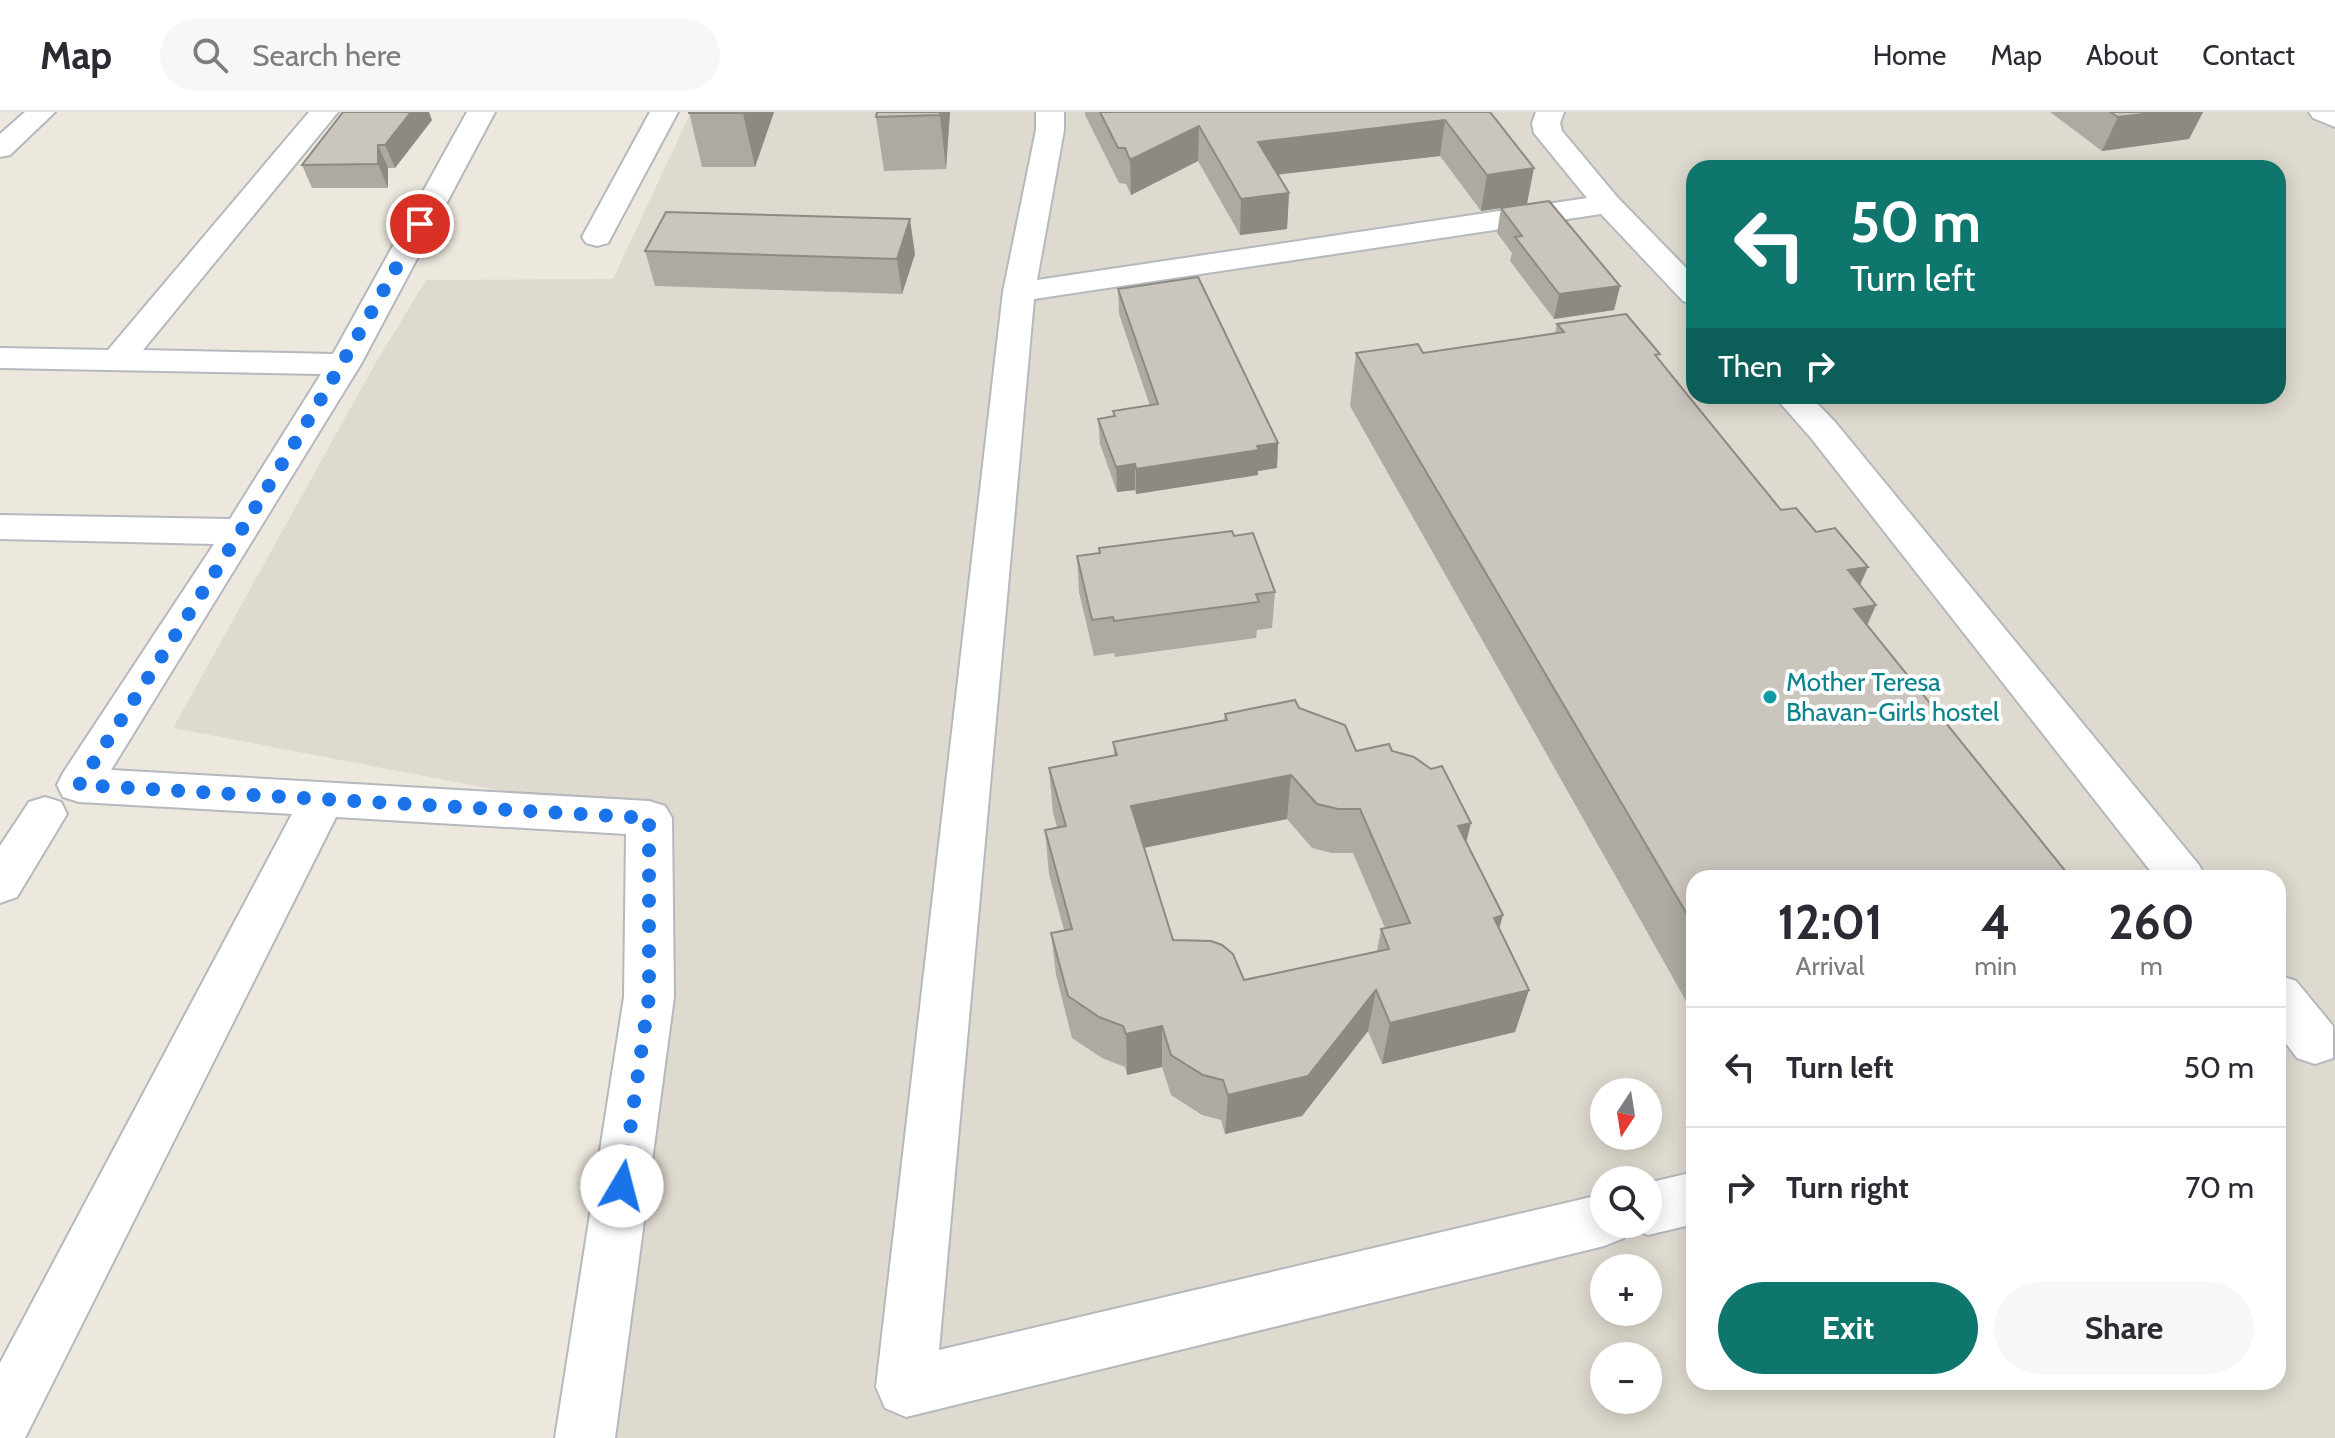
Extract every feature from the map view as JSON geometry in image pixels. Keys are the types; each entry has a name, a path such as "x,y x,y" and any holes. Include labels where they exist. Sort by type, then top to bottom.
{"street":[{"path":"0,149 41,112"},
{"path":"117,360 324,112"},
{"path":"481,112 344,364 79,785 649,818 649,997 585,1438"},
{"path":"597,237 664,112"},
{"path":"1050,112 1050,130 1019,292 906,1387 1590,1223"},
{"path":"1550,112 1546,123 1548,133 1608,204 1686,286"},
{"path":"2323,112 2335,119"},
{"path":"1019,292 1608,204"},
{"path":"0,358 344,364"},
{"path":"1799,404 1823,430 2177,870"},
{"path":"0,527 241,532"},
{"path":"0,1424 322,800"},
{"path":"0,884 45,814"},
{"path":"2286,1008 2309,1043"},
{"path":"1662,1206 1686,1200"}],"shaded area":[{"path":"691,112 2335,112 2335,1438 585,1438 649,819 173,728 375,364 426,280 613,279"}],"building":[{"path":"343,112 411,112 385,145 378,145 378,164 302,165"},
{"path":"689,112 744,112 689,113"},
{"path":"877,112 940,112 940,115 876,117"},
{"path":"1100,112 1490,112 1534,168 1487,175 1445,120 1258,142 1289,193 1241,199 1199,126 1130,160 1125,148 1118,148"},
{"path":"2110,112 2160,112 2118,117"},
{"path":"1549,201 1620,286 1559,294 1515,237 1522,236 1501,208"},
{"path":"666,212 910,219 897,259 645,251"},
{"path":"1198,277 1278,443 1257,446 1259,450 1136,469 1135,464 1116,467 1098,419 1115,416 1113,411 1158,404 1118,289"},
{"path":"1626,314 1660,354 1655,355 1686,393 1686,404 1695,404 1781,510 1796,508 1816,532 1835,528 1868,567 1848,570 1876,605 1854,609 2065,870 1686,870 1686,912 1356,353 1418,344 1423,353 1564,332 1557,324"},
{"path":"1232,531 1234,536 1253,533 1275,592 1256,594 1259,602 1114,621 1113,617 1092,620 1077,556 1100,553 1099,548"},
{"path":"1295,700 1299,708 1345,725 1356,751 1389,744 1392,751 1414,757 1431,769 1442,766 1471,823 1458,826 1503,915 1494,918 1529,990 1390,1023 1376,990 1308,1076 1228,1095 1223,1080 1203,1075 1171,1055 1162,1026 1126,1034 1123,1026 1099,1017 1068,996 1051,933 1072,929 1045,830 1066,826 1049,768 1117,755 1113,742 1227,720 1225,714","holes":["1291,775 1317,804 1338,809 1360,809 1410,923 1381,929 1389,949 1244,980 1233,954 1222,945 1211,941 1173,940 1131,806"]}],"place":[{"name":"Mother Teresa Bhavan-Girls hostel","path":"1770,697"}],"route":[{"path":"420,224 344,364 79,785 649,818 649,997 622,1186"}]}
